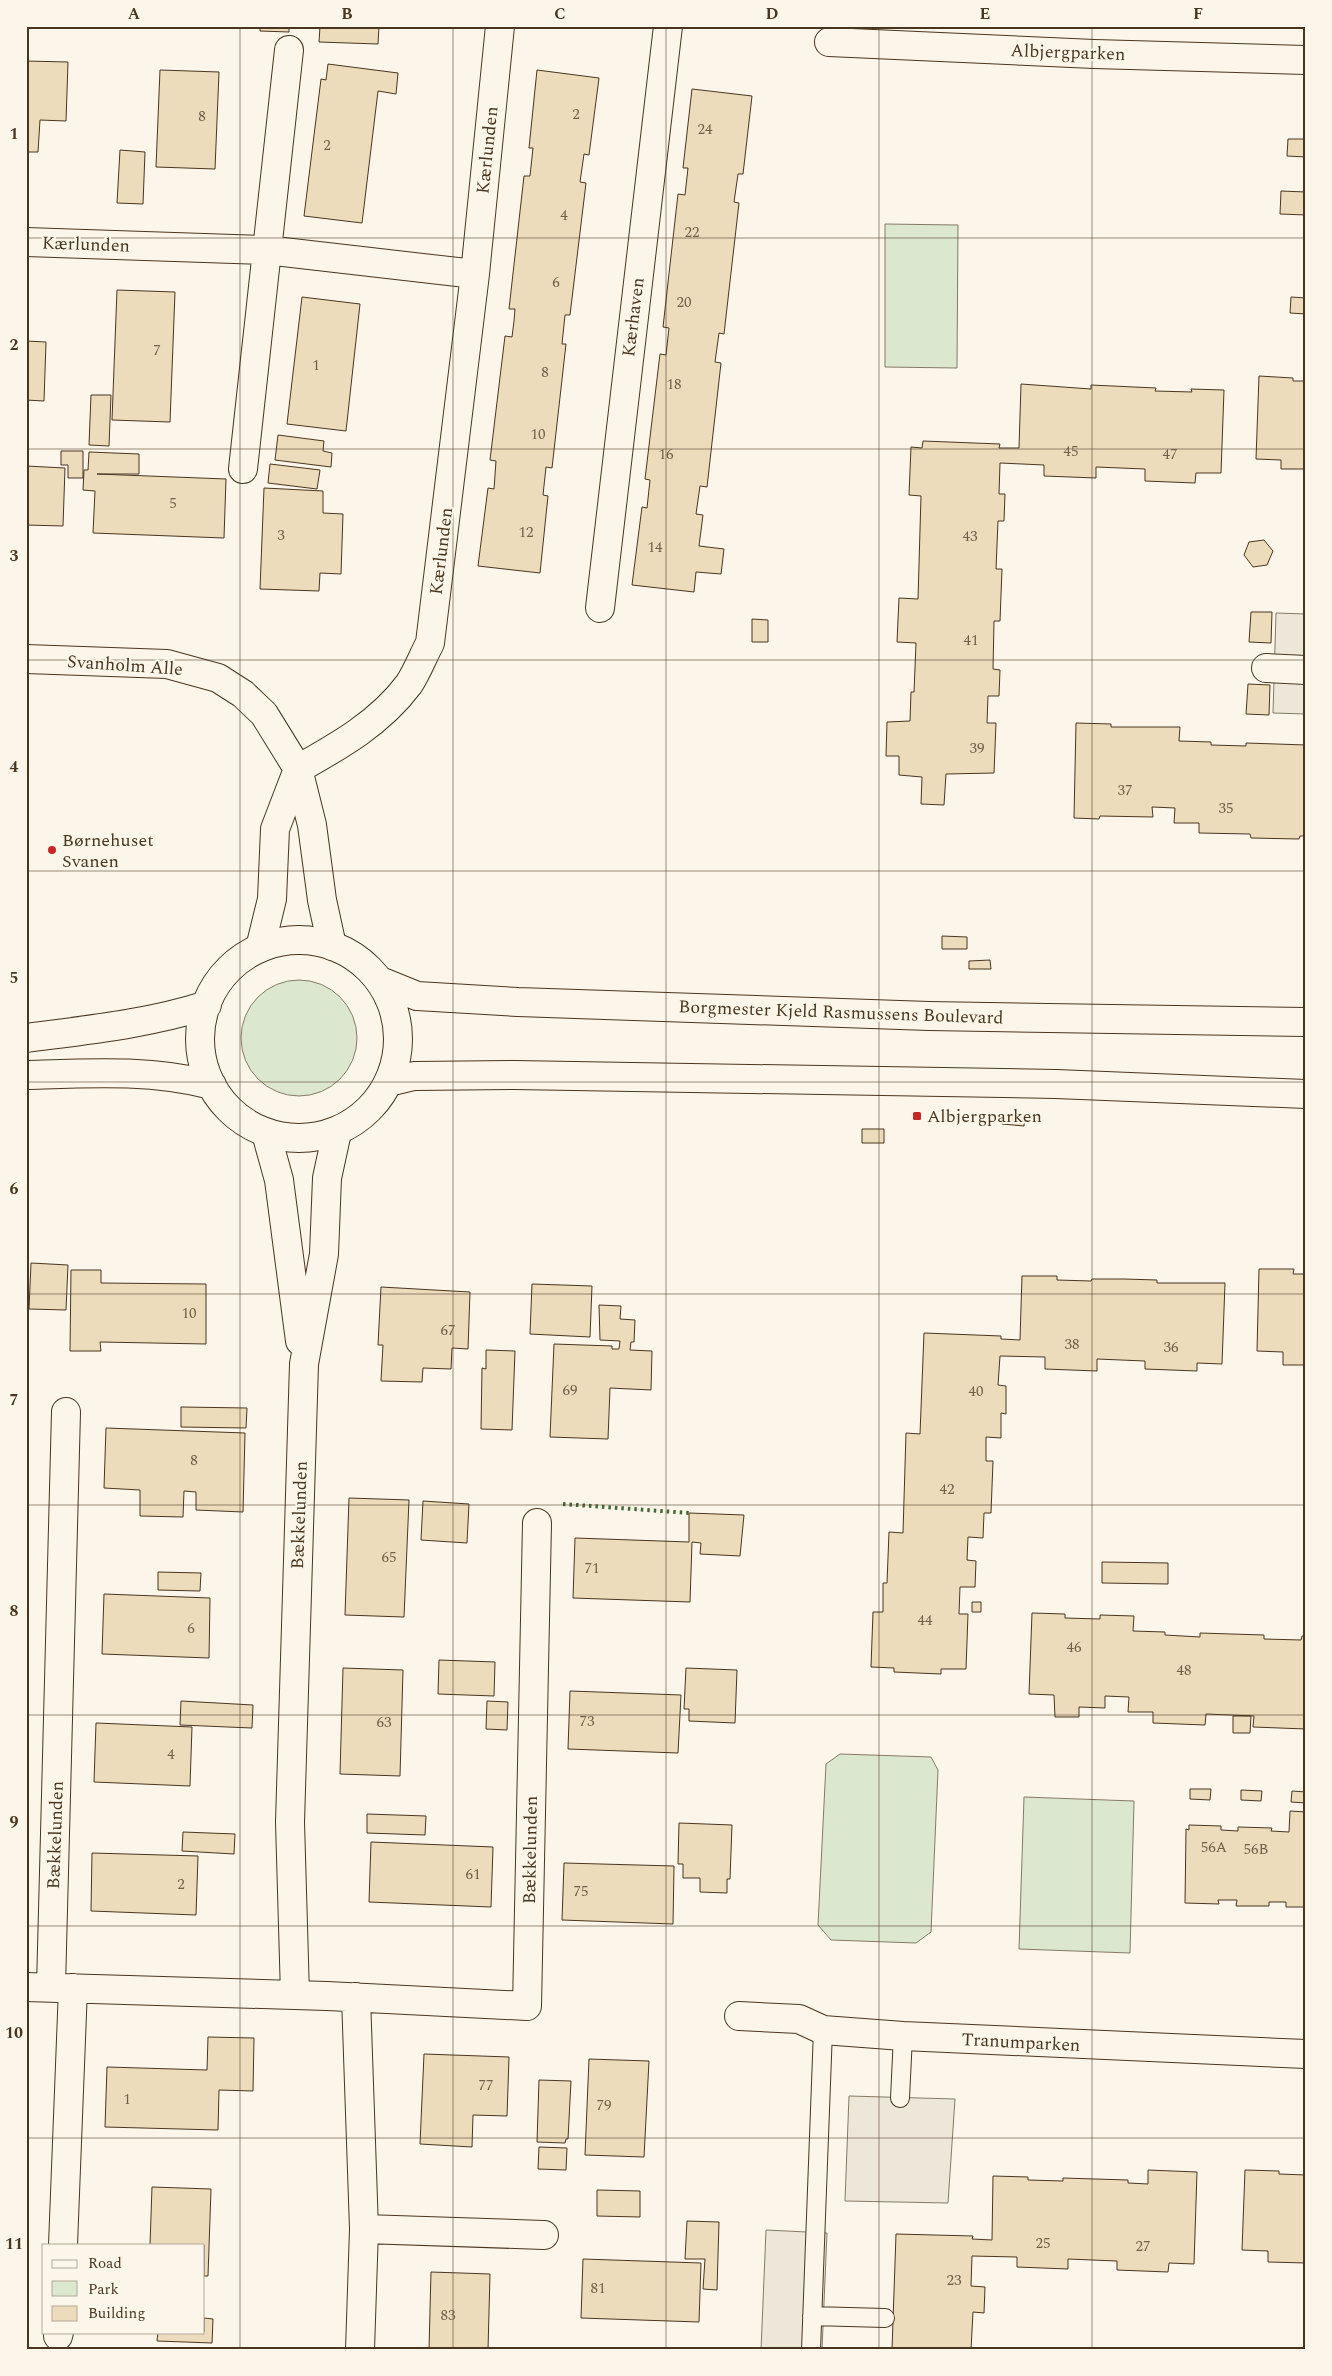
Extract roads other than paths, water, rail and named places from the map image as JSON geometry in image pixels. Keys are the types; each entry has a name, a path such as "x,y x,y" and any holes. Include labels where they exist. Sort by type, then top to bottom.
{"street":[{"name":"Kærlunden","path":"298,769 347,742 380,716 409,683 430,643 475,274 500,26"},
{"name":"Kærhaven","path":"600,608 668,26"},
{"name":"Albjergparken","path":"829,42 1189,58 1306,60"},
{"path":"243,469 289,50"},
{"name":"Kærlunden","path":"26,242 266,250 475,274"},
{"name":"Svanholm Alle","path":"26,660 167,664 218,678 243,694 264,714 298,769 312,825 322,900 332,946"},
{"path":"1266,668 1306,670"},
{"path":"260,948 272,899 275,829 298,769"},
{"path":"308,940 332,946 350,954 366,966 380,981 392,1004 399,1030 397,1057 389,1082 367,1112 337,1132 301,1139 283,1138 266,1133 234,1114 212,1086 204,1066 200,1046 201,1025 206,1005 219,981 238,962 260,948 284,941 308,940"},
{"name":"Borgmester Kjeld Rasmussens Boulevard","path":"380,981 417,996 518,1002 939,1016 1306,1022"},
{"path":"26,1038 175,1015 206,1005"},
{"path":"26,1074 120,1072 180,1077 212,1086"},
{"path":"389,1082 414,1076 515,1075 1056,1084 1306,1094"},
{"name":"Bækkelunden","path":"295,1995 290,1822 304,1364 324,1254 327,1178 337,1132"},
{"name":"Bækkelunden","path":"266,1133 279,1180 304,1364"},
{"name":"Bækkelunden","path":"63,2244 50,1987 66,1412"},
{"name":"Bækkelunden","path":"50,1987 356,1997 527,2006 537,1523"},
{"path":"356,1997 364,2229 360,2350"},
{"name":"Tranumparken","path":"740,2016 798,2019 823,2030 903,2036 1306,2054"},
{"path":"364,2229 544,2235"}],"lane":[{"path":"811,2350 823,2030"},
{"path":"900,2098 903,2036"},
{"path":"812,2316 885,2318"}],"place":[{"name":"Børnehuset Svanen","path":"52,850"},
{"name":"Albjergparken","path":"917,1116"}]}
